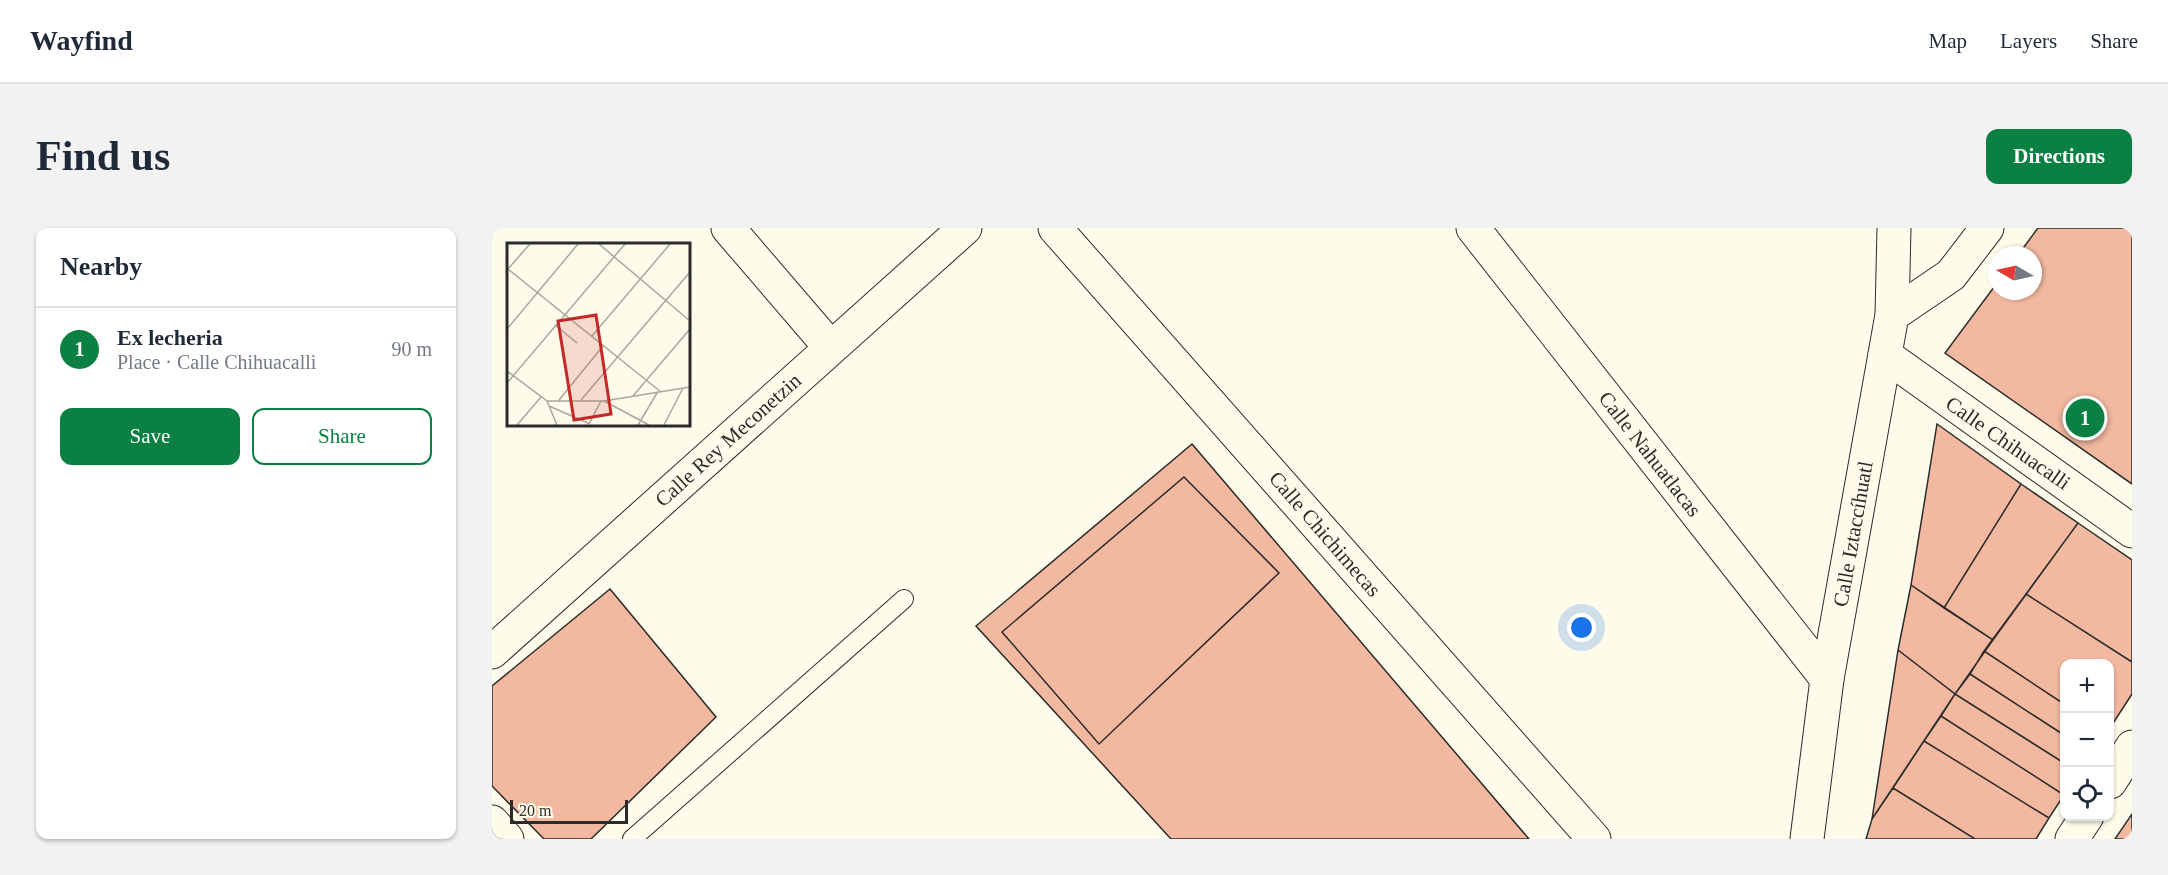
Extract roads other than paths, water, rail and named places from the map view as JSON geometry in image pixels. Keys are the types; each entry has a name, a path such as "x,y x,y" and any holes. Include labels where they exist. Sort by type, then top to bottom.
{"street":[{"path":"728,228 831,348"},
{"name":"Calle Rey Meconetzin","path":"492,652 965,228"},
{"name":"Calle Chichimecas","path":"1055,228 1594,839"},
{"name":"Calle Nahuatlacas","path":"1473,228 1827,679"},
{"name":"Calle Iztaccíhuatl","path":"1807,839 1827,679 1892,315 1894,228"},
{"path":"1892,315 1951,274 1987,228"},
{"name":"Calle Chihuacalli","path":"1885,355 2132,531"},
{"path":"2114,774 2132,747"},
{"path":"2072,839 2084,821"},
{"path":"492,822 507,839"}],"lane":[{"path":"632,839 904,599"}],"place":[{"name":"Ex lecheria","path":"2085,418"}]}
